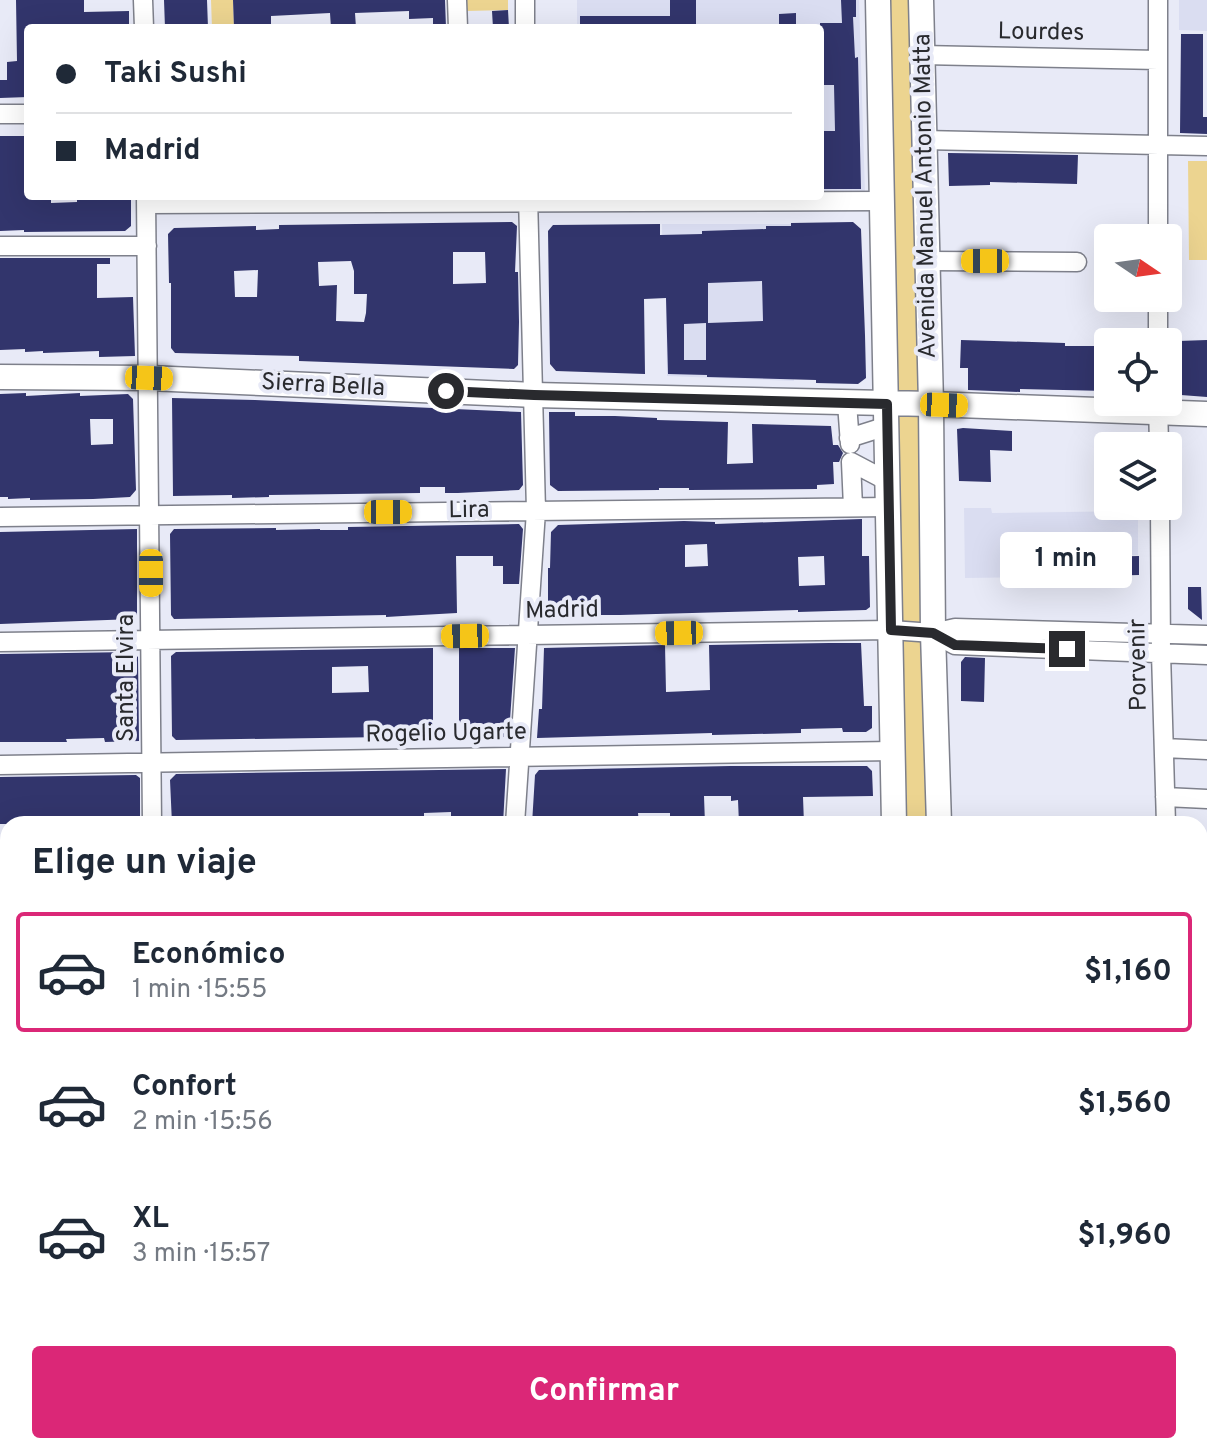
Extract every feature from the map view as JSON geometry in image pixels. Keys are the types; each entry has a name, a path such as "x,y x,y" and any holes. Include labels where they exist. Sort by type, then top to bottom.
{"main road":[{"name":"Avenida Manuel Antonio Matta","path":"878,0 894,816"},
{"name":"Avenida Manuel Antonio Matta","path":"921,0 939,816"},
{"name":"Sierra Bella","path":"0,377 149,378 534,395 847,403 887,415"},
{"path":"887,415 931,404 1094,406"},
{"path":"1182,410 1207,414"}],"street":[{"path":"143,0 144,24"},
{"path":"457,0 458,24"},
{"path":"525,0 525,24"},
{"path":"1158,0 1158,224"},
{"name":"Lourdes","path":"922,55 1158,60"},
{"path":"0,114 24,114"},
{"path":"923,140 1207,146"},
{"name":"Santa Elvira","path":"146,200 152,816"},
{"path":"516,816 536,511 528,200"},
{"path":"705,200 882,201"},
{"path":"0,246 147,246"},
{"path":"927,261 1077,262"},
{"path":"847,403 853,507"},
{"path":"850,448 887,415"},
{"path":"850,448 889,482"},
{"name":"Lira","path":"0,517 889,507"},
{"name":"Porvenir","path":"1160,520 1166,816"},
{"name":"Madrid","path":"0,642 891,630 933,633 955,628 1207,635"},
{"name":"Madrid","path":"933,633 955,645 1207,655"},
{"path":"1164,748 1207,750"},
{"name":"Rogelio Ugarte","path":"0,765 893,751"},
{"path":"1165,797 1207,799"}],"shaded area":[{"path":"211,0 233,0 234,24 212,24"},
{"path":"466,0 508,0 508,10 466,11"},
{"path":"577,0 859,0 865,193 824,193 824,24 577,24"},
{"path":"888,0 910,0 928,816 907,816"},
{"path":"1179,0 1207,0 1207,31 1179,30"},
{"path":"1188,161 1207,161 1207,260 1189,260"},
{"path":"662,224 791,224 794,381 667,376"},
{"path":"964,508 991,508 992,513 1094,512 1094,520 1138,520 1138,555 1095,556 1095,576 965,578"}],"building":[{"path":"16,0 84,0 84,12 129,11 129,24 24,24 24,97 0,98 0,80 7,80 7,62 17,61"},
{"path":"164,0 207,0 208,24 165,24"},
{"path":"233,0 445,0 446,24 433,24 433,18 409,19 409,11 355,13 356,24 331,24 330,13 271,16 271,24 234,24"},
{"path":"670,0 696,0 696,24 580,24 580,16 670,16"},
{"path":"841,0 856,0 856,17 853,17 855,58 858,57 861,189 824,189 824,131 835,131 834,85 824,85 824,24 820,23 842,23"},
{"path":"508,10 509,24 493,24 492,11"},
{"path":"796,13 796,24 779,24 779,14"},
{"path":"1181,34 1203,34 1203,117 1207,117 1207,134 1180,133"},
{"path":"0,136 24,136 24,200 51,200 51,203 131,200 131,226 125,231 0,231"},
{"path":"948,153 1078,155 1077,184 990,182 990,185 949,186"},
{"path":"512,222 517,226 518,365 514,369 299,361 299,356 175,353 171,348 168,234 174,228 256,226 256,230 279,229 279,225","holes":["453,252 485,252 486,283 453,284","351,261 354,294 367,294 364,322 336,321 337,285 319,286 318,262","258,270 257,297 235,297 234,271"]},
{"path":"853,222 861,229 866,378 858,384 668,374 666,298 644,299 645,374 556,371 550,364 548,231 553,225 660,224 660,235 766,229 766,226 791,226 791,223","holes":["762,281 763,321 708,323 708,283","706,323 706,360 684,360 684,324"]},
{"path":"0,258 110,258 110,264 97,264 97,298 133,297 135,356 99,357 99,351 43,353 25,352 25,349 0,350"},
{"path":"961,340 1094,346 1094,391 968,390 968,368 960,368"},
{"path":"1207,340 1207,397 1182,395 1182,341"},
{"path":"0,394 128,394 133,399 136,490 130,497 93,499 0,497","holes":["90,419 113,419 113,444 91,445"]},
{"path":"172,398 521,412 523,485 519,490 458,493 445,493 445,487 420,487 420,493 232,498 232,495 173,496"},
{"path":"549,412 575,412 575,416 728,422 727,464 753,463 752,424 831,426 833,445 838,445 843,453 839,462 833,462 834,484 817,485 817,489 558,491 550,485"},
{"path":"957,429 1012,431 1012,451 990,450 991,482 959,481"},
{"path":"862,519 862,556 869,556 870,607 866,610 620,615 564,615 564,611 548,611 551,532 558,525 684,521 715,524","holes":["707,544 708,566 685,567 685,545","824,556 825,585 799,586 798,557"]},
{"path":"519,524 523,529 519,584 503,584 503,566 493,566 493,556 456,556 457,613 386,617 174,619 171,615 170,534 174,529 348,530 348,527"},
{"path":"137,529 137,615 134,619 0,624 0,532"},
{"path":"1139,556 1139,575 1096,576 1096,557"},
{"path":"1188,587 1201,587 1202,620 1188,609"},
{"path":"861,643 864,706 872,706 872,728 866,732 843,732 842,728 801,729 801,733 537,738 539,709 542,709 544,648 665,645 666,692 710,690 709,645"},
{"path":"433,648 433,738 176,740 172,736 171,656 176,652","holes":["368,666 369,692 332,693 332,667"]},
{"path":"459,648 515,648 509,734 505,737 459,738"},
{"path":"132,652 138,657 139,741 105,742 104,738 66,739 67,742 0,742 0,654"},
{"path":"965,657 985,658 984,702 961,701 961,662"},
{"path":"867,766 872,771 873,796 803,797 804,816 739,816 738,800 731,801 731,796 704,796 705,816 638,813 638,816 532,816 535,775 539,770"},
{"path":"506,769 503,816 451,816 451,812 424,813 424,816 172,816 170,780 176,774"},
{"path":"136,775 140,778 140,816 0,816 0,777"}],"route":[{"path":"446,391 887,404 891,630 933,633 955,645 1067,649"}]}
